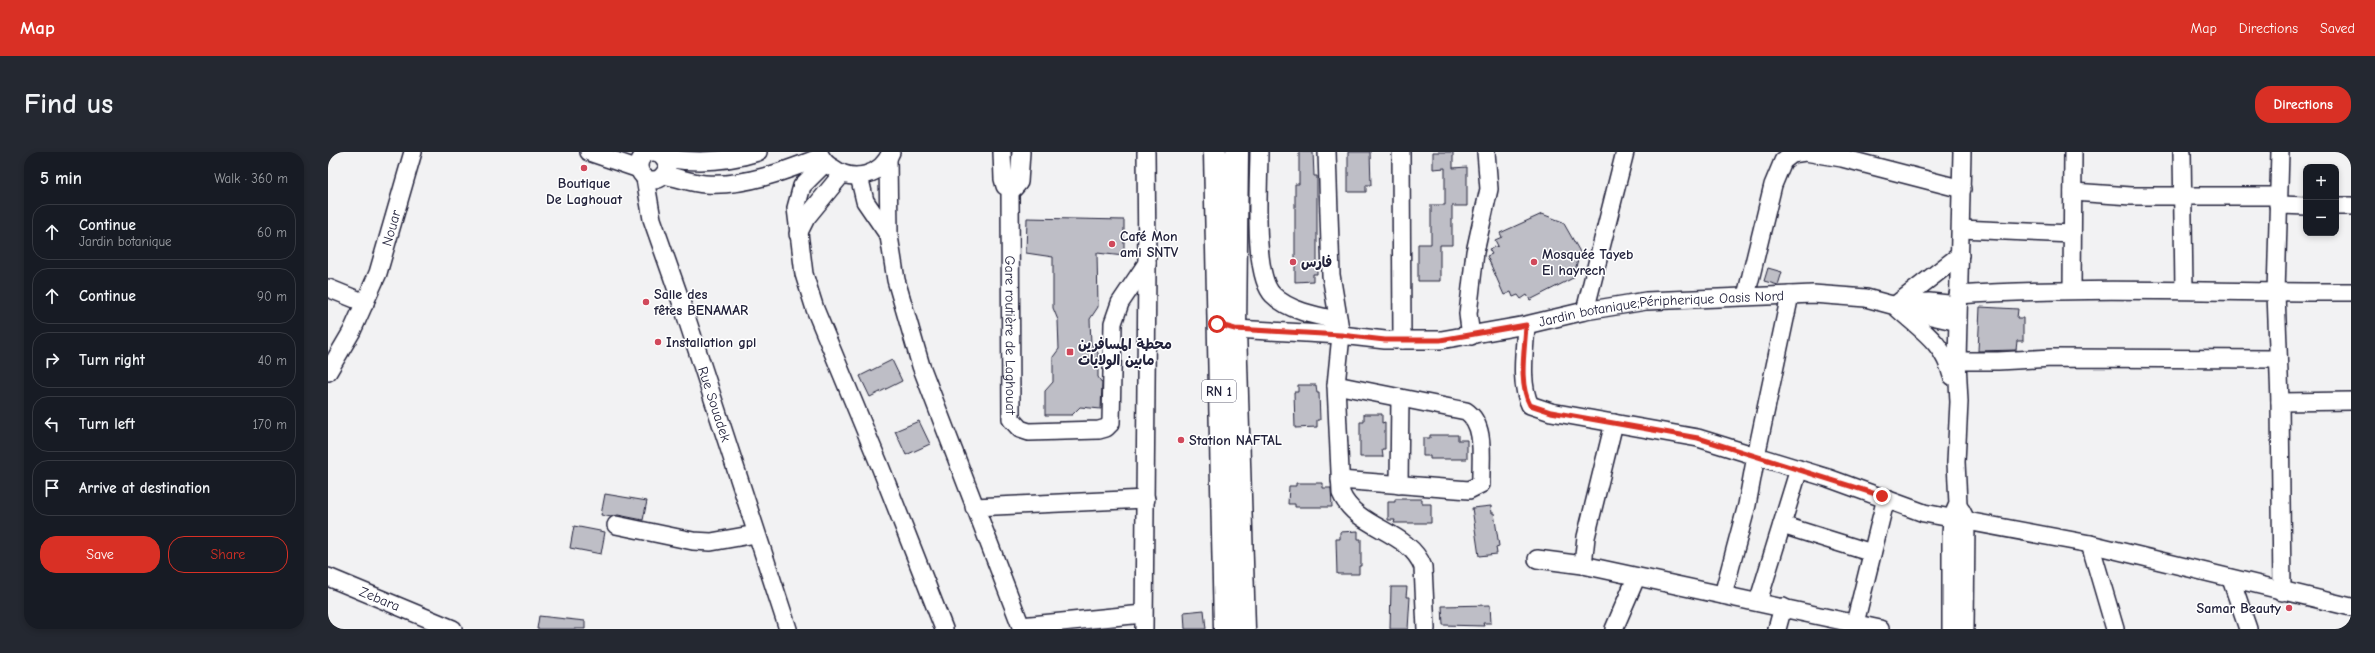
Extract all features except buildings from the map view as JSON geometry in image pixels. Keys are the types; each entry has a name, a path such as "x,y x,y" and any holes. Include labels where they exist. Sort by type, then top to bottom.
{"highway":[{"name":"RN 1","path":"1215,152 1244,629"},
{"name":"RN 1","path":"1225,629 1226,326 1237,152"}],"street":[{"name":"Nouar","path":"328,372 352,331 378,273 413,152"},
{"path":"589,152 607,158 697,162 726,159 758,152"},
{"path":"1002,152 1003,179 1005,186 1010,188 1014,188 1019,182 1021,152"},
{"path":"890,155 889,236 896,280 921,366 974,507 1022,627 1144,621 1146,499 1146,152"},
{"path":"1259,152 1258,225 1263,277 1267,287 1274,296 1294,308 1316,316 1340,328"},
{"path":"1327,152 1331,275 1340,328 1336,385 1341,493 1344,502 1353,512 1404,543 1420,558 1423,567 1426,629"},
{"path":"1401,152 1402,340"},
{"path":"1471,336 1468,314 1475,252 1489,189 1486,152"},
{"path":"1584,311 1625,152"},
{"path":"1746,296 1773,185 1783,161 1792,154 1805,152 1842,158 1962,189"},
{"path":"1962,152 1957,361 1959,402 1956,462 1966,629"},
{"path":"2072,290 2073,152"},
{"path":"2182,152 2184,290"},
{"path":"2280,152 2276,293 2277,359 2280,402 2282,592"},
{"path":"822,158 842,174 859,176 870,174 881,167 890,155"},
{"path":"650,159 653,180 663,175 705,184 765,177 822,158"},
{"path":"822,158 802,186 796,208 804,274 815,309 880,466 944,629"},
{"name":"Rue Souadek","path":"650,159 654,225 684,310 788,629"},
{"path":"798,234 806,218 842,174"},
{"path":"859,176 865,201 889,236"},
{"name":"Gare routière de Laghouat","path":"1010,188 1011,419 1020,429 1029,432 1099,430 1106,428 1111,423 1113,323 1115,311 1147,263"},
{"path":"2073,192 2131,196 2182,195 2278,201 2303,205"},
{"path":"2339,206 2351,206"},
{"path":"1961,229 2072,234"},
{"path":"1896,305 1960,255"},
{"path":"328,288 364,303"},
{"name":"Jardin botanique;Péripherique Oasis Nord","path":"1340,328 1385,340 1440,340 1471,336 1584,311 1646,301 1790,294 1834,294 1866,298 1896,305 2072,290 2184,290 2276,293 2351,292"},
{"path":"1723,595 1747,505 1790,294"},
{"path":"1896,305 1958,322"},
{"path":"1896,305 1931,337 1945,354 1959,402"},
{"path":"1526,325 1524,366 1526,397 1530,405 1551,412 1698,438 1799,469 1886,498 1924,513 1958,514 2090,544 2282,592 2351,607"},
{"path":"1226,326 1340,328"},
{"path":"1957,361 1998,361 2052,358 2277,359"},
{"path":"1336,385 1466,411 1474,417 1479,426 1481,484 1469,490 1340,480"},
{"path":"1399,485 1400,398"},
{"path":"2280,402 2351,401"},
{"path":"1584,565 1586,537 1614,423"},
{"path":"1758,602 1799,469"},
{"path":"1855,623 1886,498"},
{"path":"974,507 1146,499"},
{"path":"1951,629 1958,514"},
{"path":"616,525 693,542 711,542 756,534"},
{"path":"1782,525 1872,553"},
{"path":"2090,544 2115,629"},
{"path":"1537,560 1584,565 1636,578 1783,607 1880,629"},
{"name":"Zebara","path":"328,577 453,629"},
{"path":"1614,629 1636,578"},
{"path":"2231,579 2248,629"},
{"path":"1777,629 1783,607"}],"place":[{"name":"Boutique De Laghouat","path":"584,168"},
{"name":"Café Mon ami SNTV","path":"1112,244"},
{"name":"فارس","path":"1293,262"},
{"name":"Mosquée Tayeb El hayrech","path":"1534,262"},
{"name":"Salle des fêtes BENAMAR","path":"646,302"},
{"name":"Installation gpl","path":"658,342"},
{"name":"محطة المسافرين مابين الولايات","path":"1070,352"},
{"name":"Station NAFTAL","path":"1181,440"},
{"name":"Samar Beauty","path":"2289,608"}],"route":[{"path":"1217,324 1235,329 1341,335 1385,340 1440,340 1471,336 1526,325 1524,366 1526,397 1530,405 1551,412 1698,438 1882,496"}]}
